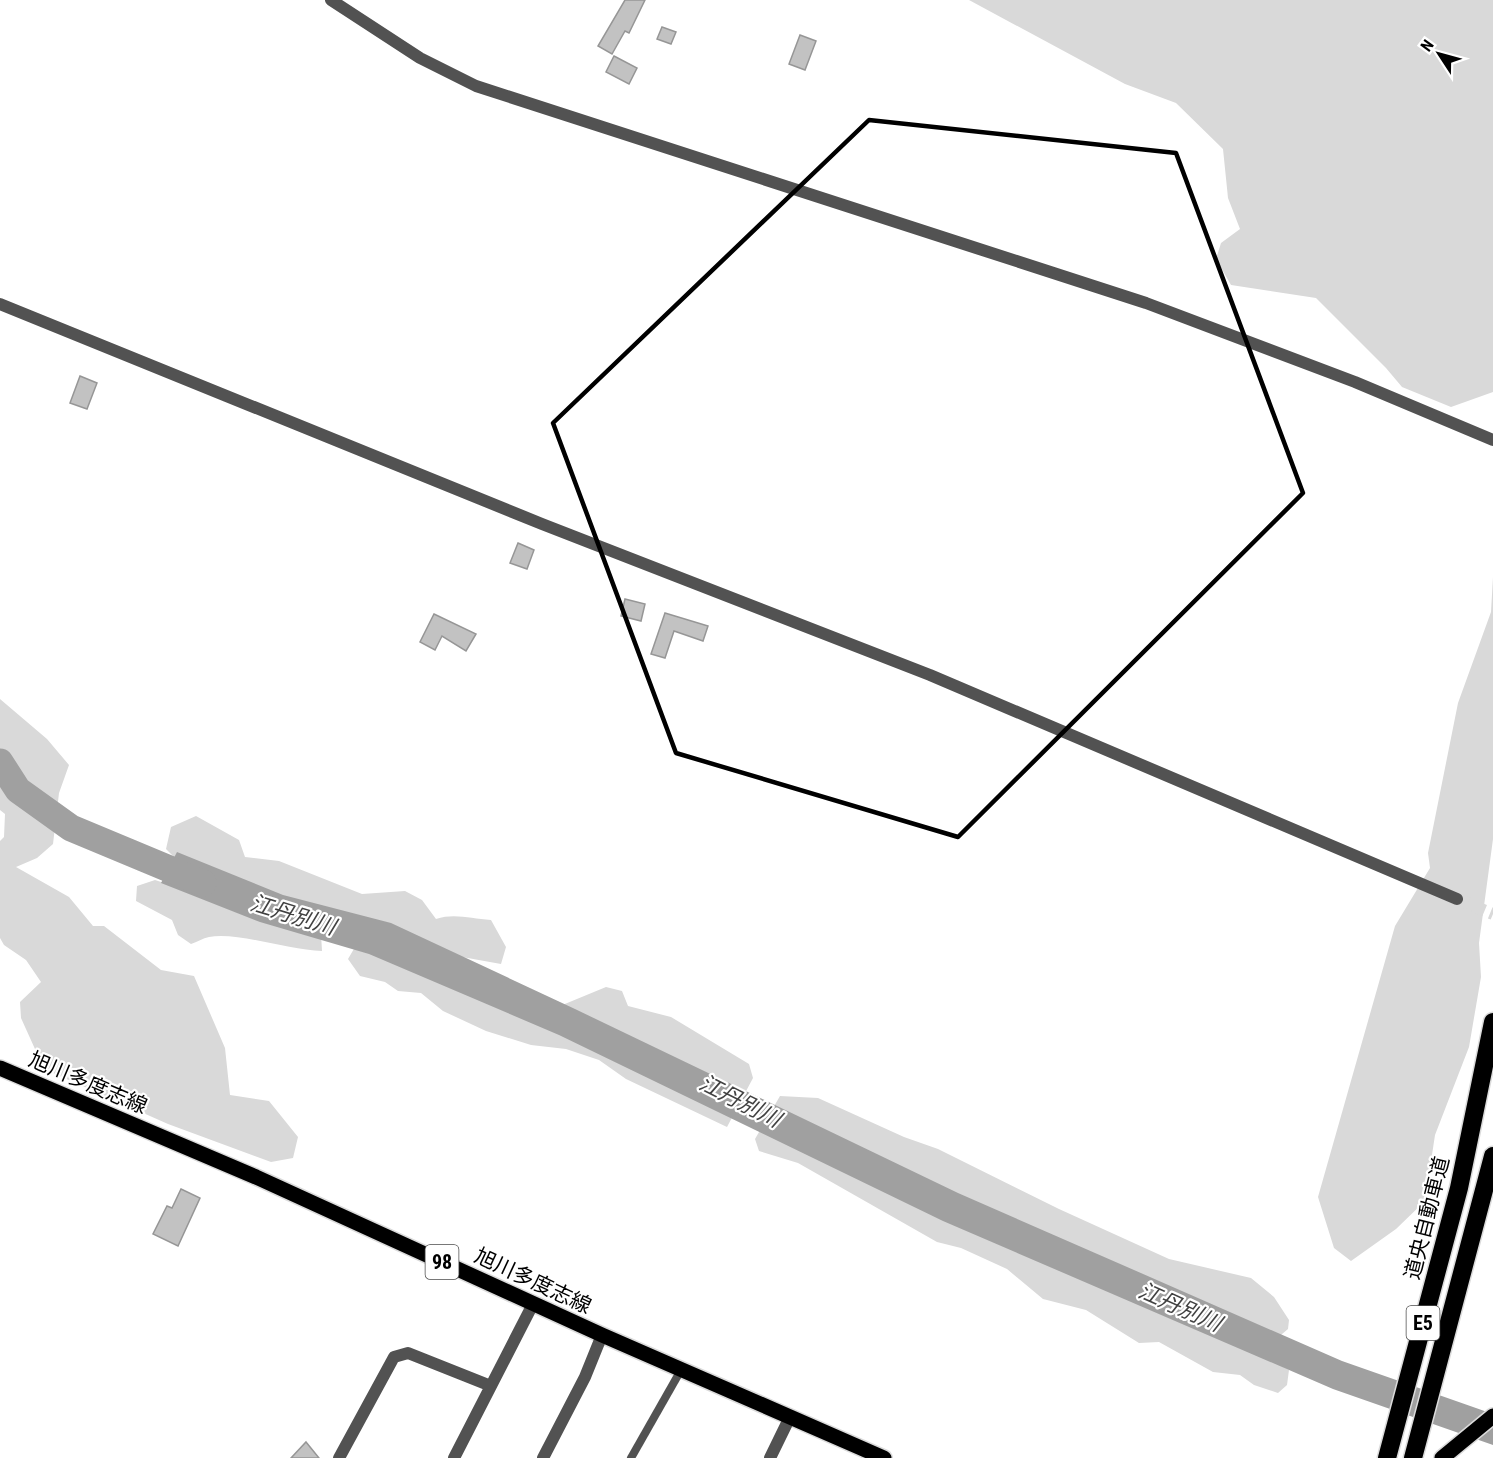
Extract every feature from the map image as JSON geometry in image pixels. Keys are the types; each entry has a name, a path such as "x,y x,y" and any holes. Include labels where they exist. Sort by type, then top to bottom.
{"highway":[{"name":"道央自動車道","path":"1387,1458 1459,1188 1493,1022"},
{"name":"E5","path":"1413,1458 1493,1156"}],"main road":[{"name":"旭川多度志線","path":"0,1068 256,1177 602,1335 884,1458"},
{"path":"1442,1458 1493,1416"}],"street":[{"path":"331,0 420,58 476,86 1146,303 1396,399 1493,440"},
{"path":"0,304 542,524 930,675 1457,899"},
{"path":"454,1458 533,1304"},
{"path":"543,1458 585,1377 602,1335"},
{"path":"339,1458 394,1357 408,1353 491,1386"},
{"path":"770,1458 790,1417"}],"lane":[{"path":"631,1458 681,1370"}],"highlighted area":[{"path":"869,120 1176,153 1303,493 958,837 676,753 553,423"}],"shaded area":[{"path":"969,0 1493,0 1493,392 1451,407 1402,387 1316,298 1231,285 1216,259 1221,243 1240,229 1228,198 1223,149 1176,103 1125,84"},
{"path":"1493,577 1493,839 1479,943 1481,977 1469,1047 1435,1135 1425,1201 1396,1229 1351,1261 1334,1248 1318,1197 1395,926 1430,868 1428,853 1458,703 1491,612"},
{"path":"0,699 47,739 69,765 59,793 53,844 37,858 16,867 69,897 93,926 104,926 161,970 194,976 225,1048 230,1095 269,1101 298,1137 293,1158 271,1162 168,1124 44,1069 21,1018 20,1002 41,982 26,960 4,945 0,938 0,841 4,837 5,814 0,810"},
{"path":"196,816 239,840 245,857 279,861 362,894 405,891 422,900 436,919 456,916 491,920 506,947 501,964 451,955 183,866 166,849 171,827"},
{"path":"155,880 321,934 322,951 221,936 191,944 178,935 172,920 136,901 137,886"},
{"path":"358,942 543,1013 606,987 622,991 628,1006 671,1017 749,1064 753,1078 727,1127 626,1079 599,1060 566,1049 531,1045 486,1031 443,1011 421,993 398,991 385,982 360,976 348,959"},
{"path":"780,1096 818,1098 904,1137 938,1149 1059,1209 1169,1259 1251,1278 1274,1297 1289,1320 1288,1329 1275,1340 1246,1347 1289,1370 1287,1385 1278,1393 1254,1385 1240,1375 1213,1372 1159,1342 1139,1343 1086,1310 1043,1299 1007,1269 961,1248 937,1242 798,1163 759,1151 755,1139"}],"water":[{"path":"177,852 283,895 391,923 958,1193 1342,1361 1493,1414 1493,1445 1333,1389 943,1221 559,1035 369,954 260,922 161,883"}],"building":[{"path":"625,0 645,0 629,33 625,31 612,54 598,46"},
{"path":"662,27 676,32 671,44 657,39"},
{"path":"800,35 816,41 805,70 789,64"},
{"path":"614,56 637,68 629,84 606,72"},
{"path":"80,376 97,383 87,409 70,403"},
{"path":"518,543 534,550 527,569 510,563"},
{"path":"625,599 645,604 641,621 621,616"},
{"path":"665,613 708,626 703,641 674,631 665,658 651,654"},
{"path":"434,614 476,634 466,651 442,636 435,650 420,642"},
{"path":"181,1189 200,1198 178,1246 153,1234 167,1206 172,1208"},
{"path":"306,1442 319,1458 291,1458"}],"waterway":[{"name":"江丹別川","path":"0,762 18,790 71,828 203,883"}],"tunnel":[{"path":"1457,899 1493,914"}]}
